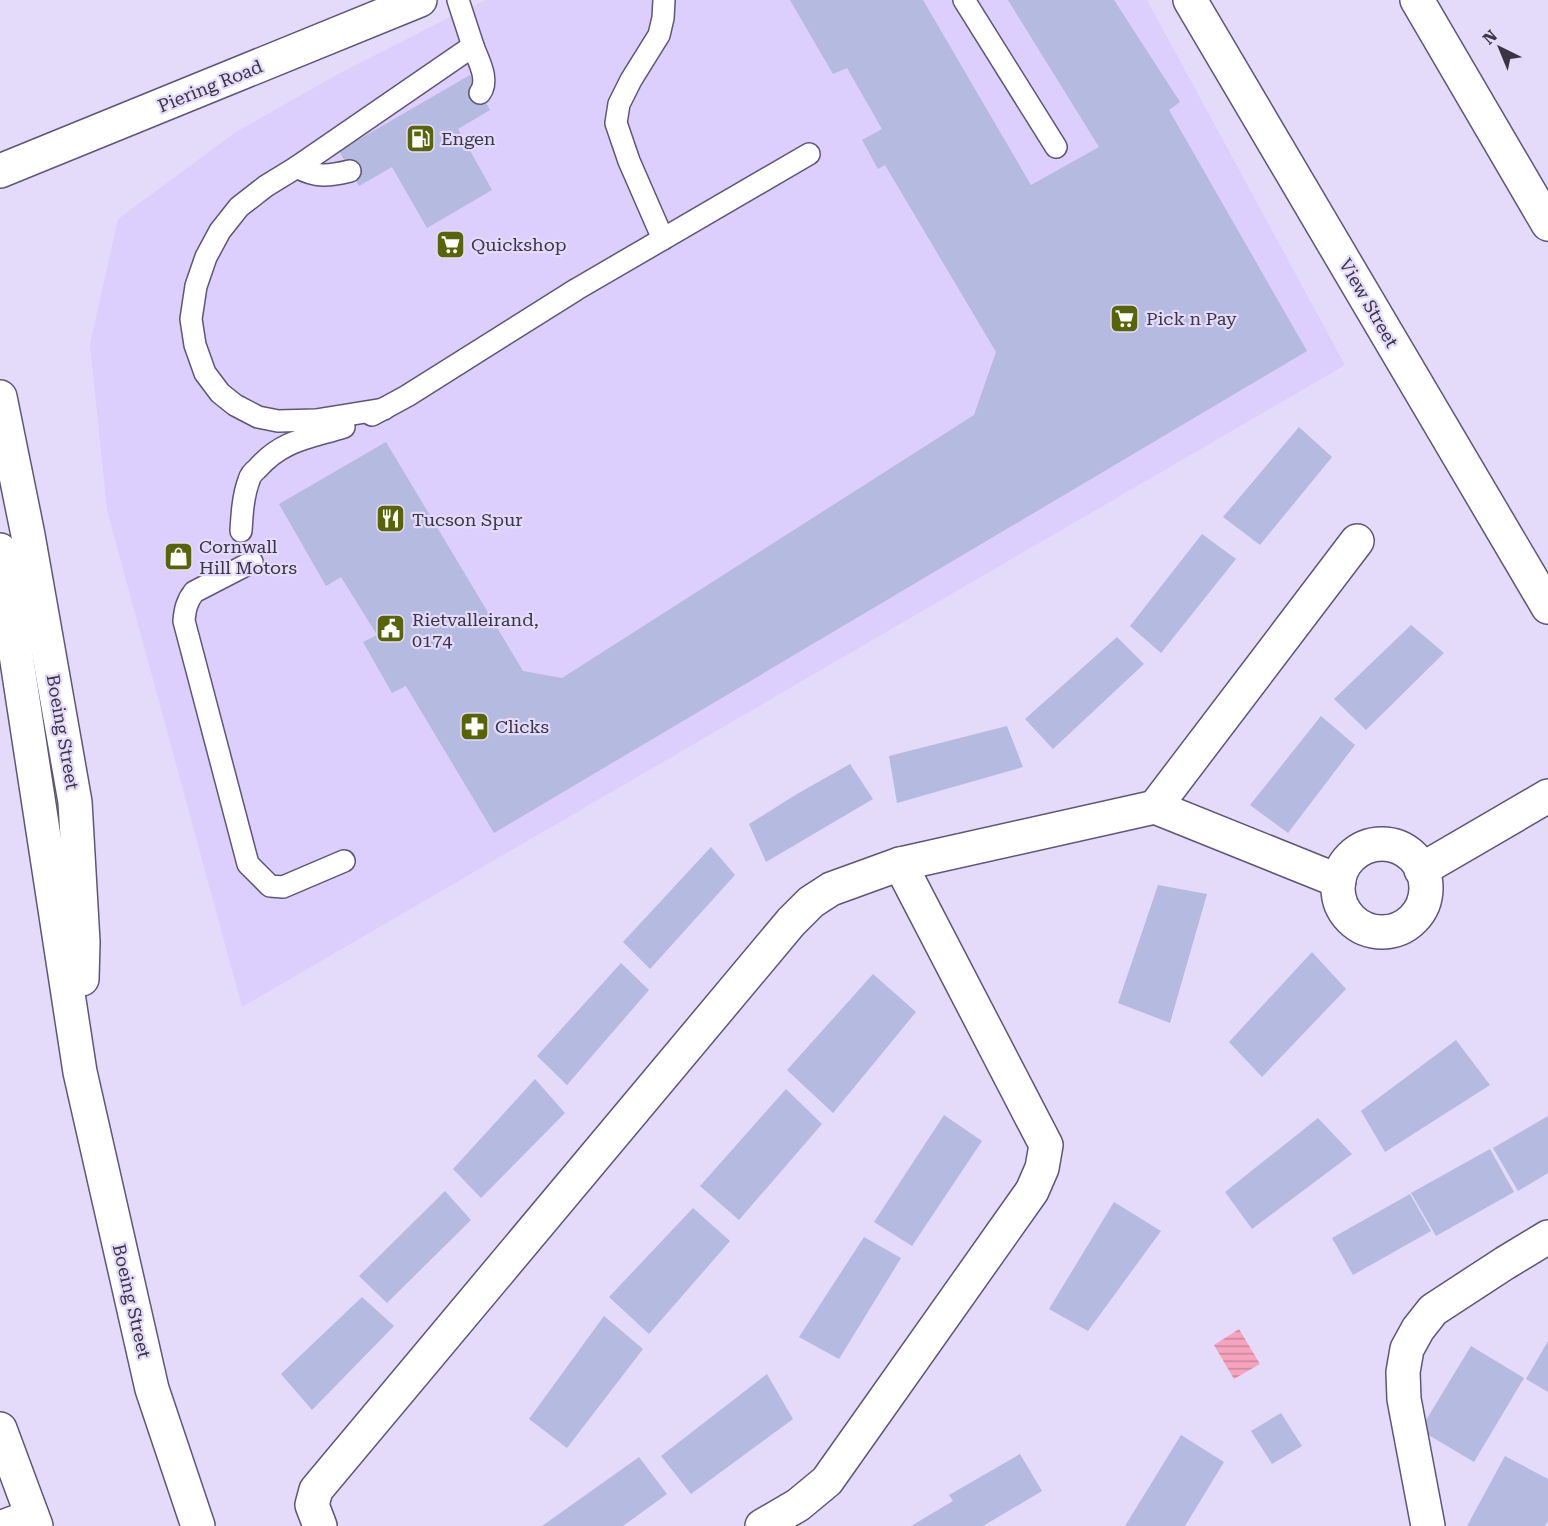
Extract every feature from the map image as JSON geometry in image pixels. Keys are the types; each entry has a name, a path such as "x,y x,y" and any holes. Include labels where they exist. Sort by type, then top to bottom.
{"street":[{"name":"Piering Road","path":"0,171 420,0"},
{"name":"View Street","path":"1190,0 1548,607"},
{"path":"1417,0 1548,224"},
{"name":"Boeing Street","path":"0,397 28,535 75,802 82,942 80,1072"},
{"path":"1155,807 1357,541"},
{"name":"Boeing Street","path":"0,550 80,1072 152,1389 198,1526"},
{"path":"1421,870 1548,796"},
{"path":"320,1526 312,1505 316,1490 791,922 811,902 831,889 900,864 1155,807 1339,882"},
{"path":"1387,844 1413,857 1421,870 1425,884 1425,898 1419,911 1410,922 1398,929 1384,932 1370,931 1357,925 1340,903 1338,889 1340,875 1347,861 1358,851 1387,844"},
{"path":"762,1526 798,1505 827,1481 1032,1191 1042,1168 1046,1144 900,864"},
{"path":"1428,1526 1404,1399 1403,1372 1407,1349 1418,1329 1433,1310 1548,1237"},
{"path":"0,1429 24,1523"}],"lane":[{"path":"458,0 484,81 484,88 480,93"},
{"path":"663,239 629,161 616,123 619,104 659,35 664,0"},
{"path":"964,0 1056,147"},
{"path":"384,410 316,420 278,421 258,417 235,405 220,393 205,373 195,345 191,319 196,286 206,257 220,231 239,207 266,186 473,46"},
{"path":"242,531 243,503 249,477 282,447 362,421 384,410 568,295 809,154"},
{"path":"297,167 316,175 334,175 350,171"},
{"path":"252,562 194,591 185,608 184,621 248,864 270,886 283,887 344,861"}],"shaded area":[{"path":"486,0 1147,0 1345,365 242,1007 107,510 90,344 118,219 236,132 340,73"},
{"path":"1239,1329 1260,1364 1234,1379 1214,1345"}],"building":[{"path":"790,0 923,0 1031,185 1099,147 1008,0 1114,0 1180,102 1169,110 1307,351 494,833 406,686 392,693 363,642 377,635 341,577 326,586 279,504 386,442 523,671 562,678 974,415 996,352 885,165 878,169 862,140 882,129 847,68 833,74"},
{"path":"470,75 490,110 458,129 492,190 427,228 392,167 359,186 339,151"},
{"path":"1299,427 1332,457 1260,545 1223,517"},
{"path":"1202,534 1236,559 1161,653 1130,626"},
{"path":"1411,625 1444,653 1366,730 1334,699"},
{"path":"1117,637 1144,664 1053,749 1025,719"},
{"path":"1321,716 1355,745 1288,833 1250,805"},
{"path":"1007,726 1023,767 897,803 889,756"},
{"path":"850,764 873,799 766,862 749,824"},
{"path":"711,847 735,875 650,969 623,942"},
{"path":"1158,885 1207,894 1170,1023 1118,1003"},
{"path":"1312,952 1346,989 1262,1077 1229,1042"},
{"path":"621,963 649,990 567,1085 537,1056"},
{"path":"873,974 916,1012 833,1113 787,1070"},
{"path":"1456,1040 1490,1085 1385,1152 1361,1111"},
{"path":"535,1079 565,1113 481,1198 453,1169"},
{"path":"786,1089 822,1124 739,1220 700,1186"},
{"path":"944,1115 982,1141 912,1246 874,1222"},
{"path":"1548,1116 1548,1173 1518,1191 1493,1148"},
{"path":"1318,1118 1352,1154 1252,1229 1225,1192"},
{"path":"1490,1149 1514,1192 1436,1236 1411,1193"},
{"path":"445,1191 471,1220 387,1303 359,1276"},
{"path":"1410,1194 1431,1231 1353,1275 1332,1238"},
{"path":"1114,1202 1161,1231 1088,1331 1049,1309"},
{"path":"693,1208 730,1241 649,1334 609,1297"},
{"path":"864,1237 901,1258 839,1359 799,1337"},
{"path":"362,1297 394,1326 312,1410 281,1374"},
{"path":"604,1316 643,1349 567,1448 529,1419"},
{"path":"1548,1341 1548,1392 1526,1379"},
{"path":"1471,1346 1524,1378 1474,1462 1420,1430"},
{"path":"767,1374 793,1419 691,1494 661,1456"},
{"path":"1281,1413 1302,1446 1272,1464 1251,1431"},
{"path":"1181,1435 1224,1462 1185,1526 1125,1526"},
{"path":"1020,1454 1042,1491 983,1526 911,1526 953,1501 949,1495"},
{"path":"1505,1456 1548,1479 1548,1521 1545,1526 1467,1526"},
{"path":"639,1457 667,1494 623,1526 542,1526"}],"place":[{"name":"Engen","path":"420,138"},
{"name":"Quickshop","path":"450,244"},
{"name":"Pick n Pay","path":"1125,318"},
{"name":"Tucson Spur","path":"391,519"},
{"name":"Cornwall Hill Motors","path":"178,556"},
{"name":"Rietvalleirand, 0174","path":"391,629"},
{"name":"Clicks","path":"474,726"}]}
